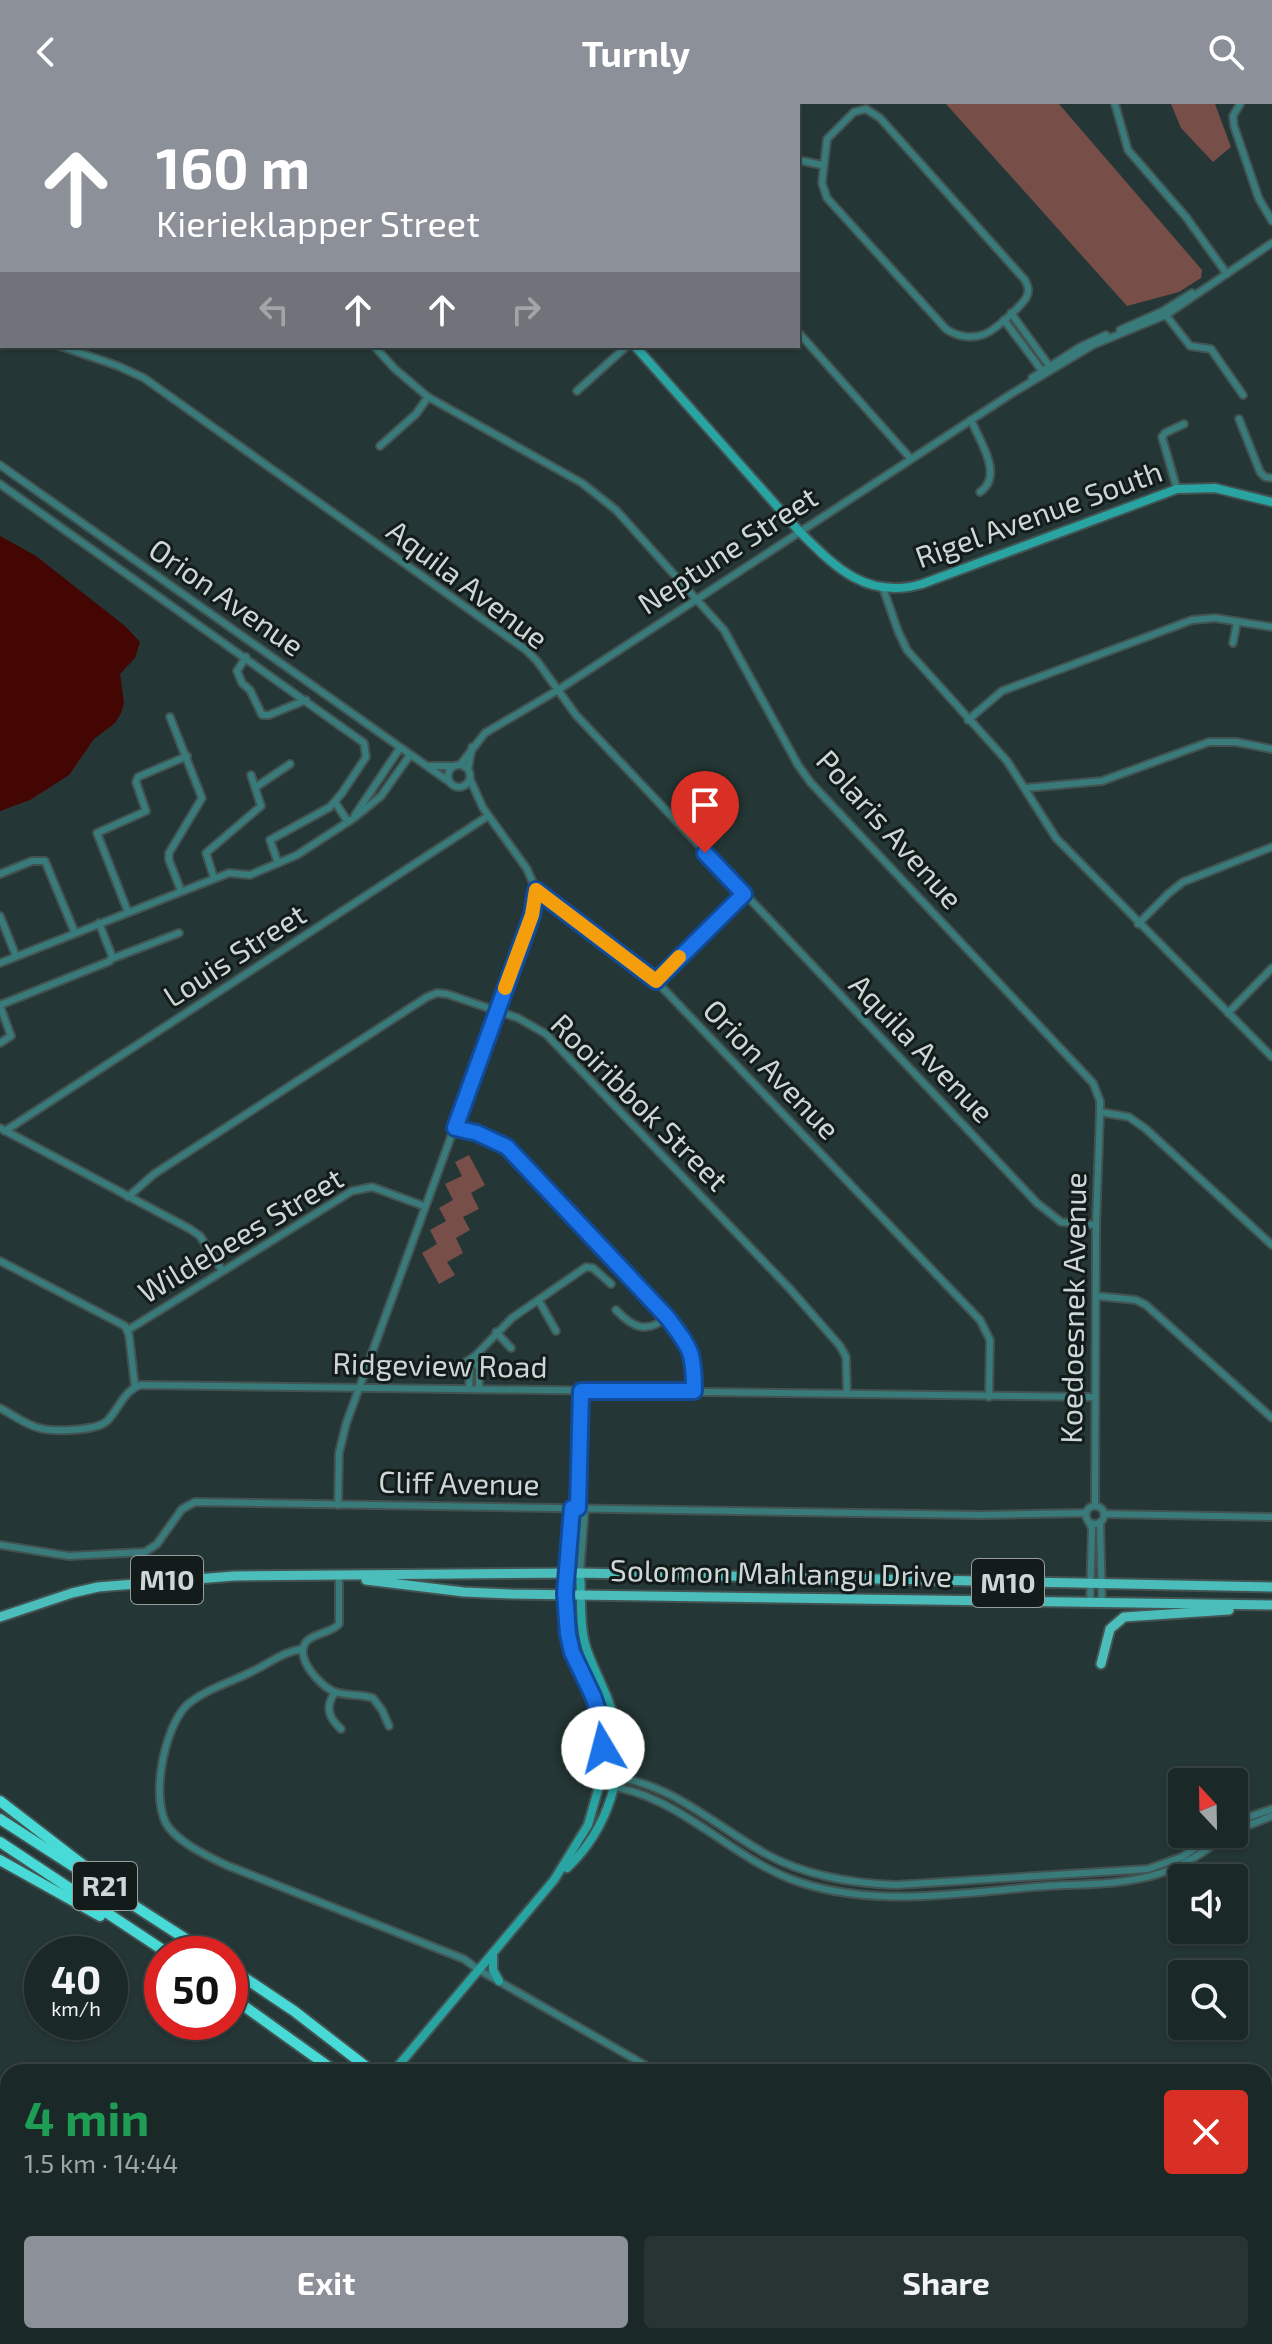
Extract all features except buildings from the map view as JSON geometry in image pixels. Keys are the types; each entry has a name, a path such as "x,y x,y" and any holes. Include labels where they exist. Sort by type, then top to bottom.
{"highway":[{"path":"0,1801 36,1831 182,1936"},
{"name":"R21","path":"0,1819 182,1936"},
{"name":"R21","path":"0,1842 144,1938"},
{"path":"0,1860 144,1941"},
{"path":"248,1980 363,2064"},
{"path":"248,2009 325,2064"}],"main road":[{"name":"Rigel Avenue South","path":"637,348 799,531 839,569 864,583 883,588 922,584 1177,489 1215,488 1272,502"},
{"path":"554,1880 588,1825 601,1780 602,1730 593,1696 572,1652 565,1594 567,1573"},
{"name":"Solomon Mahlangu Drive","path":"0,1617 98,1587 193,1578 580,1573 1272,1587"},
{"path":"400,2064 554,1880 576,1860 593,1837 604,1814 615,1781 616,1727 605,1688 586,1648 580,1573"},
{"name":"Solomon Mahlangu Drive","path":"339,1577 464,1592 1272,1607"},
{"path":"1101,1664 1110,1629 1124,1617 1272,1607"},
{"path":"493,1953 493,1970 499,1981"}],"street":[{"path":"1115,104 1128,150 1186,217 1226,273"},
{"path":"1240,104 1233,116 1234,126 1259,199 1272,221"},
{"path":"866,109 874,113 1025,280 1028,288 1026,297 990,332 979,336 955,334 946,329 827,198 822,183 822,165 830,135 857,111 866,109"},
{"path":"800,160 822,165"},
{"name":"Neptune Street","path":"456,766 485,733 558,690 1011,394 1098,341 1164,313 1272,243"},
{"path":"1011,313 1047,371"},
{"path":"1164,313 1190,346 1211,349 1243,395"},
{"path":"1004,320 1047,371"},
{"path":"800,334 911,459"},
{"name":"Aquila Avenue","path":"66,348 144,378 526,650 576,715 1037,1203 1061,1222 1096,1225"},
{"name":"Polaris Avenue","path":"376,348 428,397 591,488 616,510 728,635 803,773 1085,1072 1097,1092 1100,1112"},
{"path":"577,391 625,348"},
{"path":"380,446 416,414 428,397"},
{"path":"1239,419 1260,472 1272,478"},
{"path":"971,420 991,467 989,485 980,492"},
{"path":"1177,489 1162,437 1184,424"},
{"name":"Orion Avenue","path":"0,465 448,781"},
{"path":"2,488 358,738 367,754 335,802 272,838 270,844 278,863"},
{"path":"883,588 907,650 1007,761 1049,830 1272,1057"},
{"path":"968,720 1002,691 1183,623 1204,618 1272,627"},
{"path":"1233,643 1237,622"},
{"path":"246,657 237,671 262,715 306,700"},
{"path":"170,717 202,798 169,853 181,891"},
{"path":"1026,788 1102,781 1209,742 1236,742 1272,749"},
{"path":"456,766 449,771 448,781 452,786 462,787 470,779 468,769 472,747"},
{"path":"351,820 400,748"},
{"path":"0,963 214,878 231,872 250,875 297,855 381,796 410,755"},
{"path":"128,912 97,833 146,811 136,782 138,777 187,756"},
{"path":"256,787 290,764"},
{"path":"426,766 468,769"},
{"path":"386,769 395,775"},
{"path":"214,878 206,853 260,808 251,775"},
{"name":"Orion Avenue","path":"470,779 477,798 527,869 536,890 656,981 980,1320 990,1340 989,1397"},
{"name":"Orion Avenue","path":"462,787 477,798"},
{"path":"335,802 351,820"},
{"name":"Louis Street","path":"2,1130 488,816"},
{"path":"1138,924 1183,882 1272,847"},
{"path":"0,874 32,861 45,861 75,933"},
{"path":"338,1505 341,1441 532,915 536,890"},
{"path":"656,981 744,894"},
{"path":"0,916 16,956"},
{"path":"99,923 111,959"},
{"path":"0,1043 11,1036 0,1005 179,933"},
{"path":"1228,1013 1272,968"},
{"name":"Rooiribbok Street","path":"128,1197 154,1174 427,997 437,993 447,994 526,1021 546,1034 791,1290 844,1351 847,1392"},
{"path":"1100,1112 1129,1117 1146,1129 1272,1245"},
{"name":"Koedoesnek Avenue","path":"1095,1506 1096,1225 1100,1112"},
{"path":"455,1128 477,1133 507,1147 667,1317 690,1346 694,1391"},
{"path":"2,1130 200,1236 222,1270"},
{"name":"Wildebees Street","path":"128,1330 358,1189 372,1187 424,1206"},
{"path":"0,1261 128,1330 135,1387 108,1420 90,1428 37,1428 0,1408"},
{"path":"469,1389 474,1358 512,1318 586,1267 593,1268 611,1284"},
{"path":"1097,1296 1136,1300 1146,1305 1272,1418"},
{"path":"539,1301 556,1331"},
{"path":"616,1310 631,1325 655,1326 667,1317"},
{"path":"631,1325 631,1334"},
{"path":"496,1332 511,1348"},
{"path":"451,1372 474,1358"},
{"path":"474,1358 479,1368 479,1389"},
{"name":"Ridgeview Road","path":"135,1387 847,1392 1094,1397"},
{"path":"580,1573 581,1391"},
{"name":"Cliff Avenue","path":"0,1545 69,1556 137,1553 153,1548 177,1513 190,1503 981,1515 1086,1513"},
{"path":"1102,1603 1096,1585 1092,1529 1086,1513 1095,1506 1100,1507 1104,1514"},
{"path":"567,1573 578,1508"},
{"path":"1104,1514 1272,1517"},
{"path":"1090,1603 1096,1585 1100,1522 1104,1514"},
{"path":"1089,1522 1100,1522"},
{"path":"339,1577 339,1624 332,1631 310,1639 303,1649 304,1660 311,1672 335,1692 373,1698 389,1726"},
{"path":"303,1649 284,1653 186,1706 167,1740 161,1764 161,1800 170,1829 200,1852 226,1865 464,1959 643,2064"},
{"path":"335,1692 328,1709 330,1717 341,1729"},
{"path":"601,1780 663,1790 767,1855 794,1867 859,1883 896,1885 1148,1869 1182,1857 1195,1848"},
{"path":"615,1781 657,1799 788,1878 850,1893 892,1896 936,1894 1143,1878 1180,1866 1208,1848"},
{"path":"1248,1817 1272,1809"},
{"path":"1248,1826 1272,1816"}],"shaded area":[{"path":"946,104 1059,104 1202,270 1201,278 1179,292 1127,306"},
{"path":"1171,104 1215,104 1231,147 1213,162 1181,128"},
{"path":"0,536 36,556 125,626 140,642 135,658 120,674 124,703 115,723 94,739 69,775 30,800 0,811"},
{"path":"469,1155 485,1185 471,1193 479,1209 463,1217 470,1230 456,1238 463,1253 447,1262 455,1275 439,1284 422,1253 437,1244 430,1230 446,1221 439,1208 453,1200 445,1184 462,1176 455,1162"}],"slow traffic":[{"path":"505,988 532,915 536,890 551,898 656,981 679,957"}],"route":[{"path":"603,1748 600,1717 572,1652 565,1611 572,1508 578,1508 581,1391 694,1391 693,1355 690,1346 667,1317 507,1147 477,1133 455,1128 532,915 536,890 551,898 656,981 744,894 705,853"}]}
